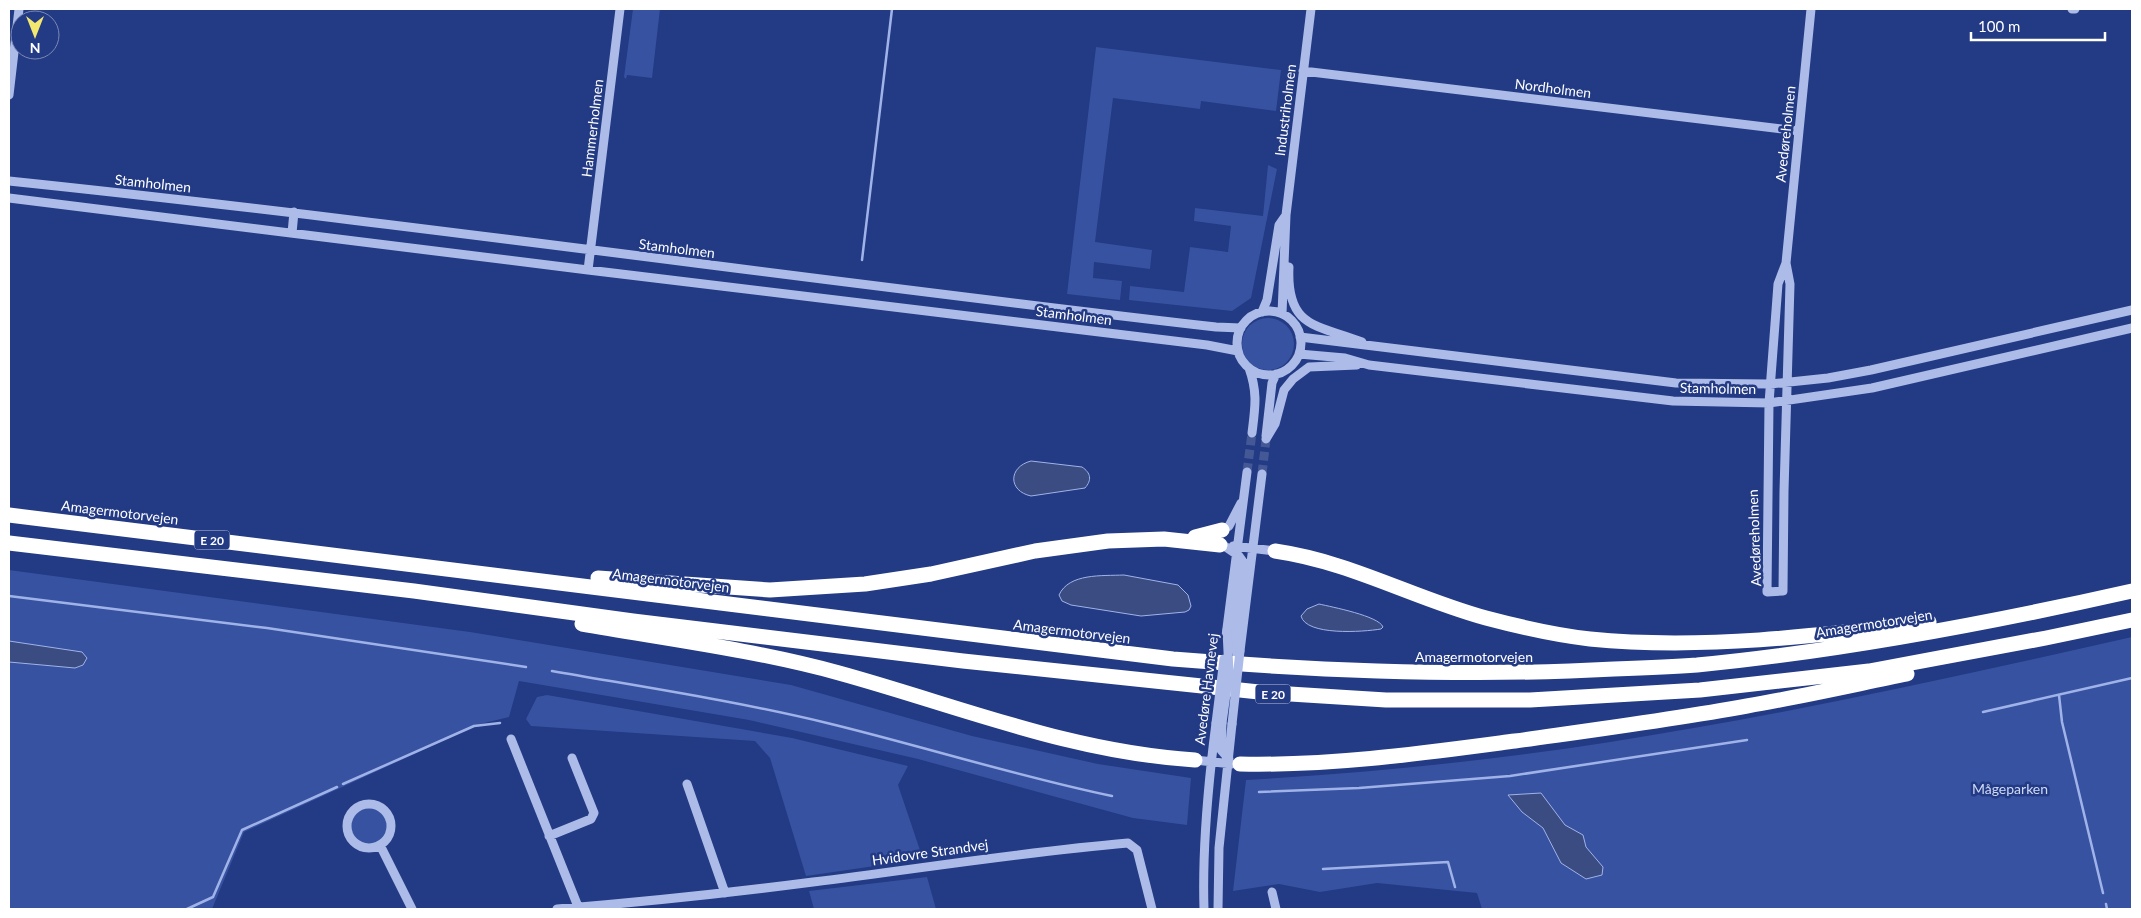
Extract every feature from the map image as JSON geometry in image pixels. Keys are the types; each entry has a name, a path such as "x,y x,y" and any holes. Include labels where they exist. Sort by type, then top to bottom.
{"highway":[{"name":"Amagermotorvejen","path":"9,515 1173,659 1259,666 1385,672 1526,673 1696,665 1860,644 2079,603 2132,591"},
{"path":"415,564 505,569 675,585 770,590 865,584 931,574 1035,551 1108,540 1222,540"},
{"name":"E 20","path":"9,543 414,591 643,622 973,662 1259,692 1386,700 1530,700 1700,690 1869,671 2132,620"},
{"path":"1274,551 1327,561 1485,618 1555,633 1618,641 1711,642 1813,634 2079,603"},
{"path":"414,591 531,615 731,649 837,673 1044,735 1098,748 1195,760"},
{"path":"1232,762 1268,765 1353,760 1455,749 1628,725 1749,706 1933,669 2046,638"}],"street":[{"path":"9,95 19,9"},
{"name":"Hammerholmen","path":"591,251 620,9"},
{"name":"Industriholmen","path":"1282,314 1286,220 1311,9"},
{"name":"Avedøreholmen","path":"1786,263 1790,284 1783,592 1767,592 1770,384 1778,284 1786,263 1811,9"},
{"name":"Nordholmen","path":"1304,71 1799,131"},
{"name":"Stamholmen","path":"9,181 294,212 910,291 1200,325 1241,328"},
{"name":"Stamholmen","path":"9,198 1238,350"},
{"path":"292,233 294,212"},
{"path":"1286,220 1289,257 1288,276 1293,306 1307,323 1374,347"},
{"name":"Industriholmen","path":"1262,312 1267,300 1279,225 1286,220"},
{"path":"588,270 591,251"},
{"path":"907,309 910,291"},
{"name":"Stamholmen","path":"1300,337 1676,384 1770,384 1828,378 1871,370 2132,310"},
{"path":"1249,368 1265,375 1276,374 1292,364 1299,354 1300,337 1296,326 1282,314 1272,311 1252,316 1241,328 1237,339 1238,350 1242,360 1249,368 1255,384 1256,397 1252,433"},
{"name":"Stamholmen","path":"1299,354 1345,358 1369,365 1673,401 1769,402 1872,388 2132,328"},
{"path":"1276,374 1272,383 1266,439 1276,424 1284,390 1293,379 1309,367 1369,365"},
{"name":"Avedøre Havnevej","path":"1204,909 1205,813 1211,762 1239,661 1235,630 1237,550 1247,472"},
{"name":"Avedøre Havnevej","path":"1218,909 1219,848 1232,762 1223,723 1235,630 1253,548 1262,474"},
{"path":"1244,499 1222,540 1237,550 1253,548 1274,551"},
{"path":"511,738 579,908"},
{"path":"549,836 591,819 594,813 572,758"},
{"path":"1195,760 1232,762"},
{"path":"687,784 725,893"},
{"path":"370,804 377,805 388,814 391,828 386,841 380,845 367,848 355,843 350,838 346,825 348,818 357,807 370,804"},
{"name":"Hvidovre Strandvej","path":"557,909 725,893 1128,842 1137,850 1152,909"},
{"path":"380,845 412,909"},
{"path":"1272,892 1276,909"}],"green space":[{"path":"633,9 660,9 652,78 627,75 626,79 624,77"},
{"path":"1096,47 1281,70 1276,111 1201,101 1200,109 1113,98 1095,242 1152,250 1150,269 1094,262 1093,278 1122,281 1120,300 1067,294"},
{"path":"1268,165 1277,169 1251,298 1232,311 1129,300 1130,286 1184,292 1190,247 1228,252 1231,226 1194,221 1195,208 1263,216"},
{"path":"1268,318 1278,320 1286,326 1292,334 1294,344 1292,354 1286,362 1278,368 1268,370 1258,368 1250,362 1244,354 1242,344 1244,334 1250,326 1258,320"},
{"path":"9,570 470,632 791,685 972,736 1098,764 1191,778 1187,825 1133,818 918,759 749,720 519,681 509,717 480,724 244,832 212,909 9,909"},
{"name":"Mågeparken","path":"2132,637 2132,909 1482,909 1477,893 1377,883 1320,892 1279,884 1233,891 1246,780 1428,766 1610,742 1806,707"},
{"path":"547,695 792,738 908,766 898,785 923,859 806,876 770,758 755,741 531,726 526,719 537,697"},
{"path":"369,808 376,809 382,813 386,819 386,833 382,839 376,843 369,844 362,843 356,839 352,833 351,826 352,819 356,813 362,809"},
{"path":"927,877 936,909 814,909 809,891"}],"shaded area":[{"path":"1031,461 1082,467 1089,474 1089,482 1085,488 1031,496 1018,489 1014,479 1018,468"},
{"path":"1124,575 1178,585 1188,595 1191,606 1189,610 1141,616 1071,605 1062,601 1059,595 1064,588 1078,579"},
{"path":"1319,604 1373,619 1383,627 1373,630 1336,631 1313,627 1305,622 1301,616 1307,609"},
{"path":"9,641 82,652 87,658 83,665 75,668 9,662"},
{"path":"1541,793 1565,825 1583,835 1586,847 1603,867 1602,875 1586,879 1561,863 1543,828 1522,812 1508,795"}],"waterway":[{"path":"862,260 892,9"},
{"path":"9,596 267,628 526,667"},
{"path":"552,671 793,715 1112,796"},
{"path":"1983,712 2132,678"},
{"path":"2059,695 2062,722 2103,893"},
{"path":"343,784 474,726 500,723"},
{"path":"1259,792 1359,788 1510,776 1747,740"},
{"path":"187,909 213,897 242,830 337,787"},
{"path":"1323,869 1448,862 1455,887"},
{"path":"2106,904 2107,909"}],"tunnel":[{"path":"1247,472 1252,433"},
{"path":"1262,474 1266,439"}]}
